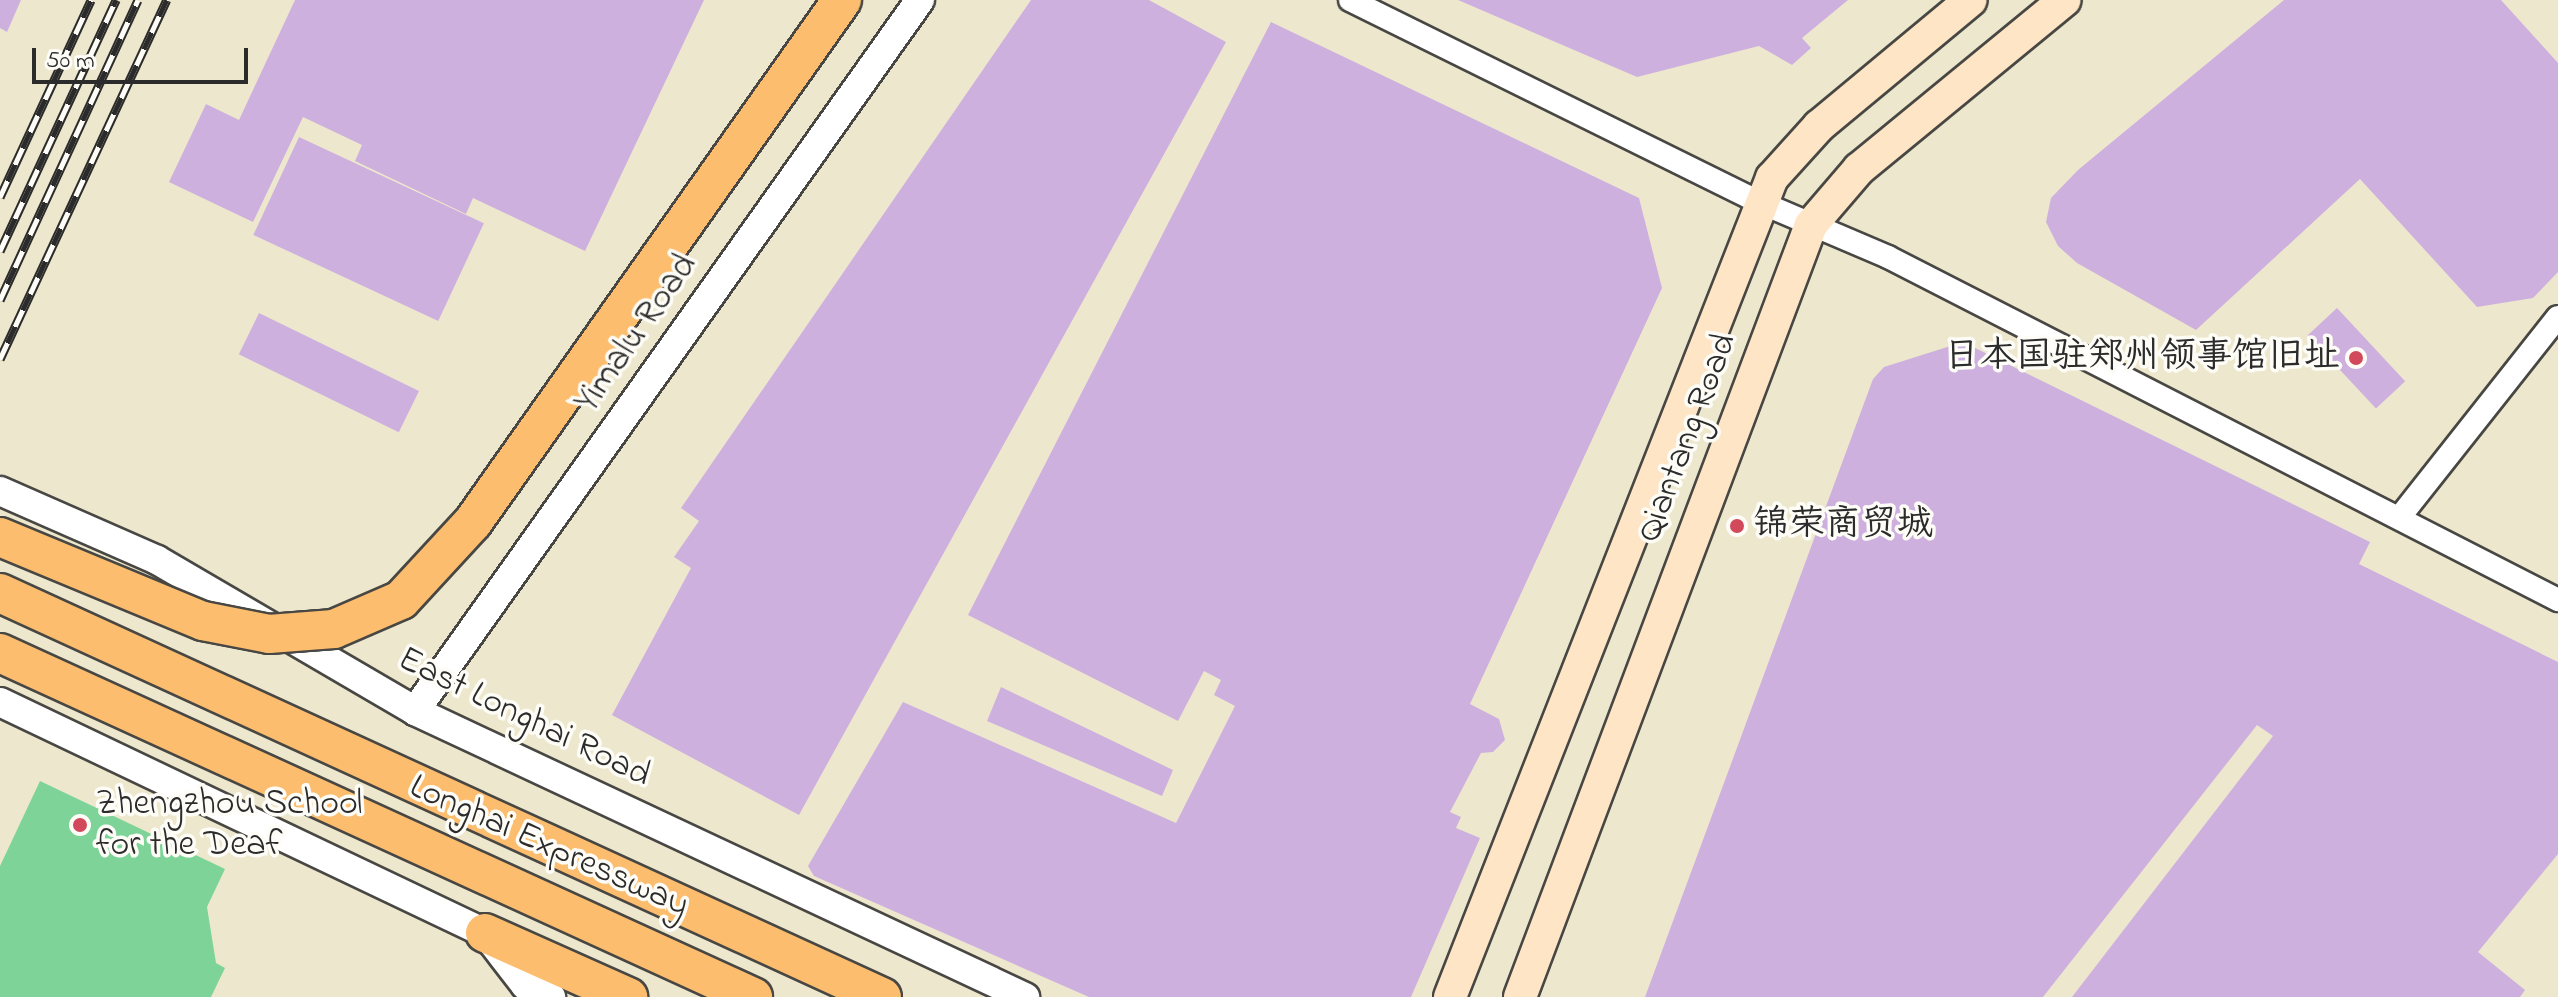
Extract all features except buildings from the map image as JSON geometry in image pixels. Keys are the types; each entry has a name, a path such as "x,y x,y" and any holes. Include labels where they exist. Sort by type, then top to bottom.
{"highway":[{"path":"0,537 203,621 269,634 334,629 401,600 473,522 842,0"},
{"name":"Longhai Expressway","path":"0,593 882,997"},
{"name":"Longhai Expressway","path":"0,653 753,997"},
{"path":"485,933 628,997"}],"main road":[{"name":"Qiantang Road","path":"1450,997 1759,202 1780,167 1819,126 1971,0"},
{"name":"Qiantang Road","path":"1520,997 1811,225 1859,169 2065,0"}],"street":[{"name":"Yimalu Road","path":"415,711 920,0"},
{"path":"1350,0 1759,202 1888,257 2558,600"},
{"path":"2399,518 2558,317"},
{"name":"East Longhai Road","path":"0,491 157,560 415,711 1025,997"},
{"path":"0,702 485,933 525,985 551,997"}],"green space":[{"name":"Zhengzhou School for the Deaf","path":"40,781 225,869 207,907 216,963 225,968 211,997 0,997 0,866"}],"railway":[{"path":"0,197 91,0"},
{"path":"0,251 116,0"},
{"path":"0,300 138,0"},
{"path":"0,359 167,0"}],"place":[{"name":"日本国驻郑州领事馆旧址","path":"2356,358"},
{"name":"锦荣商贸城","path":"1737,526"},
{"name":"Zhengzhou School for the Deaf","path":"80,825"}]}
